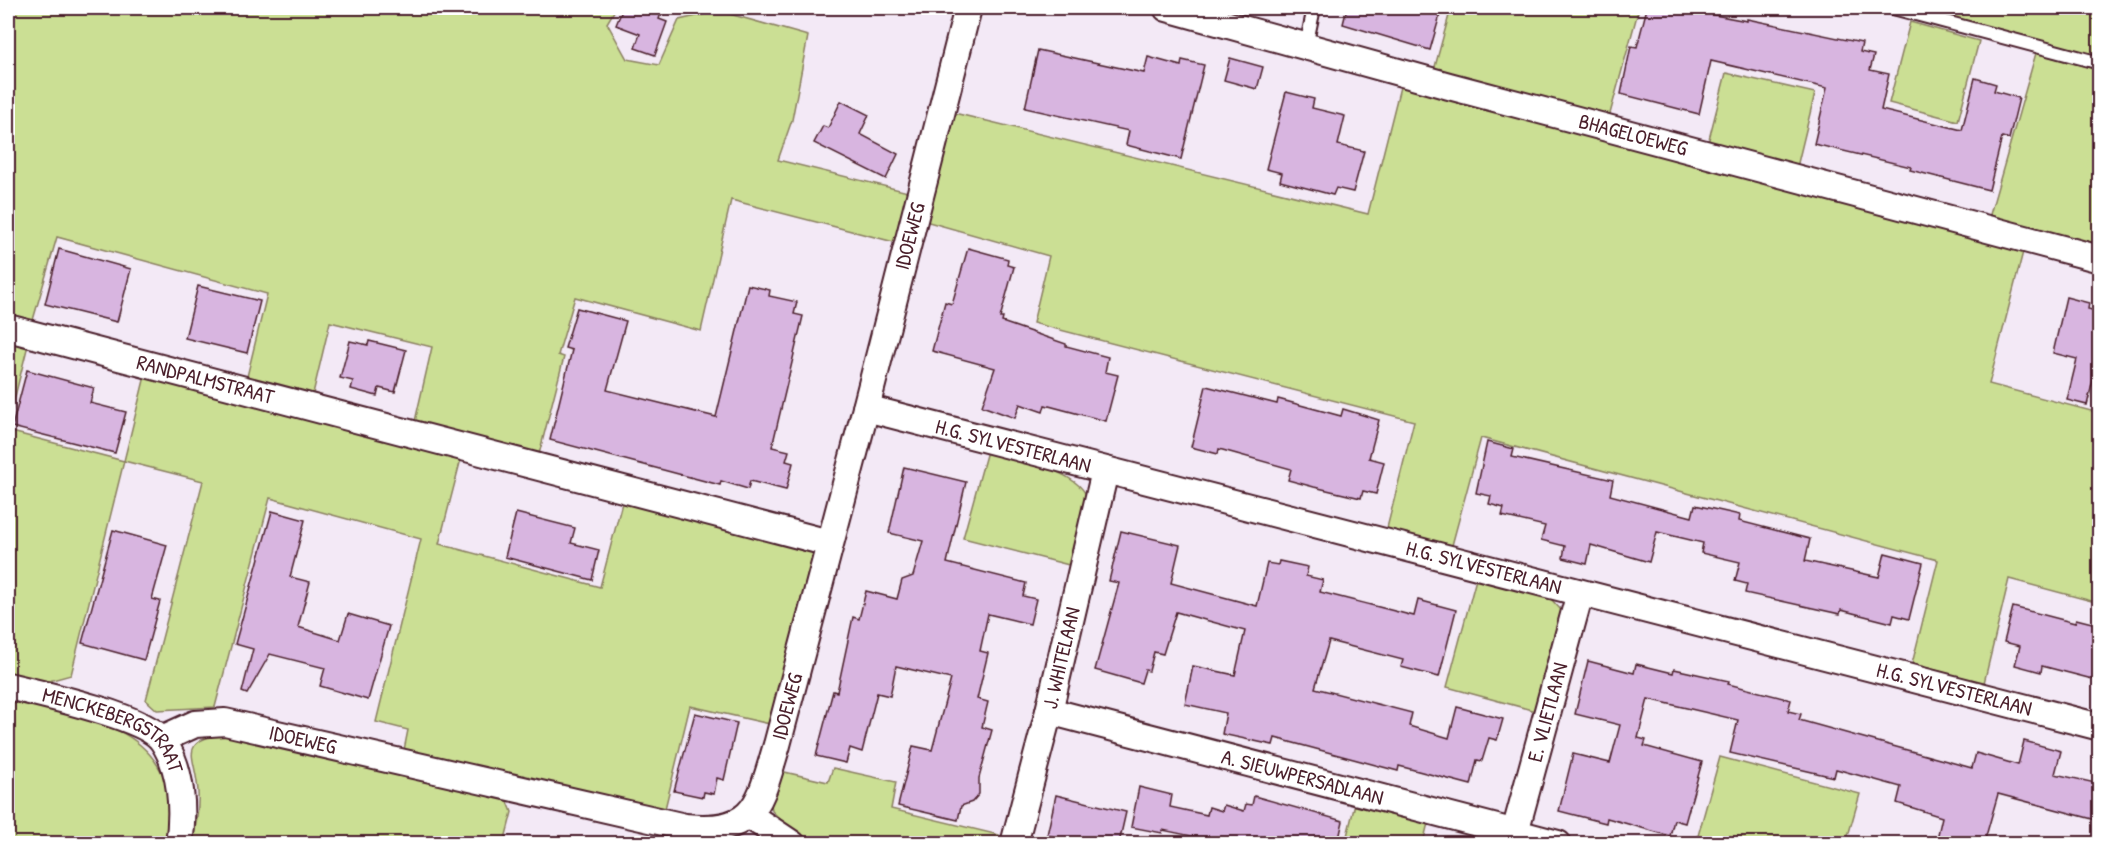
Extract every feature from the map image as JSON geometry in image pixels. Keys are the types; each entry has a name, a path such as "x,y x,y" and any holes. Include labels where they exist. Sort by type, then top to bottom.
{"street":[{"name":"IDOEWEG","path":"162,739 195,724 225,722 685,827 723,828 750,816 762,794 777,745 968,8"},
{"name":"BHAGELOEWEG","path":"1167,8 2100,259"},
{"name":"RANDPALMSTRAAT","path":"8,327 404,434 830,543"},
{"name":"H.G. SYLVESTERLAAN","path":"866,408 2100,727"},
{"name":"J. WHITELAAN","path":"1014,843 1049,711 1105,471"},
{"name":"E. VLIETLAAN","path":"1515,832 1580,592"},
{"name":"MENCKEBERGSTRAAT","path":"8,686 70,701 131,720 162,739 181,788 179,843"},
{"name":"A. SIEUWPERSADLAAN","path":"1049,711 1558,843"},
{"path":"750,816 792,843"}],"lane":[{"path":"1306,46 1314,8"},
{"path":"1893,8 2100,63"}],"green space":[{"path":"8,8 616,8 607,23 627,59 659,65 679,20 719,11 808,36 792,120 778,160 912,193 898,243 731,200 701,331 575,297 558,355 564,357 537,462 413,430 432,347 330,322 311,402 245,385 267,294 57,237 31,327 8,320"},
{"path":"1451,8 1639,8 1608,121 1433,74"},
{"path":"1919,8 2099,8 2099,56"},
{"path":"1910,22 1979,41 1958,121 1889,103"},
{"path":"2036,53 2099,70 2099,249 1989,218"},
{"path":"1726,73 1815,93 1797,167 1708,143"},
{"path":"1401,83 2024,248 1989,384 2099,413 2099,603 2009,579 1984,683 1912,664 1938,560 1481,438 1451,549 1386,532 1414,421 1033,323 1049,256 925,221 954,113 1368,214"},
{"path":"8,335 29,341 8,424"},
{"path":"146,372 462,455 439,544 600,587 623,499 810,547 815,559 770,724 690,706 663,817 403,755 408,730 376,722 421,539 270,498 215,707 157,710 146,700 203,481 124,461"},
{"path":"8,431 124,461 71,675 38,684 8,676"},
{"path":"987,451 1062,474 1075,482 1084,492 1088,510 1073,566 963,538"},
{"path":"1476,579 1551,599 1561,610 1563,625 1539,712 1447,687"},
{"path":"8,700 86,718 111,727 133,739 151,756 164,778 171,806 171,843 8,844"},
{"path":"228,731 506,797 512,812 504,843 192,843 198,798 192,752 201,741"},
{"path":"1720,757 1860,794 1846,843 1696,843"},
{"path":"833,768 896,782 891,809 999,835 997,844 814,843 788,827 772,811 770,797 780,771 828,782"},
{"path":"1356,800 1429,819 1423,843 1345,844"}],"building":[{"path":"623,8 663,8 659,19 667,22 655,55 635,48 640,34 616,25"},
{"path":"1347,8 1442,8 1430,50 1343,24"},
{"path":"1647,8 1677,8 1747,21 1747,19 1862,43 1860,52 1874,55 1870,70 1889,74 1881,110 1962,130 1975,78 1996,84 1994,91 2019,98 2009,139 2002,137 1989,190 1910,170 1911,167 1814,144 1827,88 1711,61 1699,114 1621,94 1631,46 1637,47"},
{"path":"1038,50 1144,73 1148,57 1181,66 1182,60 1204,65 1181,159 1126,145 1129,131 1025,108"},
{"path":"1230,58 1263,67 1257,89 1224,80"},
{"path":"1286,92 1314,99 1312,108 1345,116 1338,145 1364,151 1353,192 1336,188 1333,195 1280,181 1282,173 1266,169"},
{"path":"841,101 869,115 860,134 898,154 886,179 814,143 823,126 828,128"},
{"path":"968,248 1008,259 1007,265 1014,267 1000,318 1003,318 1002,322 1066,344 1066,346 1108,357 1105,372 1118,375 1106,421 1045,405 1043,412 1020,404 1015,418 982,406 995,368 932,351 945,302 952,304"},
{"path":"59,249 131,269 117,322 45,304"},
{"path":"748,285 770,290 769,296 797,302 794,314 803,316 772,447 789,451 786,461 793,463 786,490 750,481 748,489 721,481 720,485 550,440 572,350 565,348 577,308 626,321 607,390 716,417"},
{"path":"198,286 260,301 247,353 185,338"},
{"path":"2066,297 2089,303 2088,309 2100,312 2100,351 2087,405 2067,400 2077,359 2053,353"},
{"path":"350,341 368,345 369,341 406,350 395,392 379,388 377,396 351,389 353,381 340,378"},
{"path":"27,370 94,388 90,403 126,412 115,453 12,427"},
{"path":"1206,386 1277,404 1278,399 1341,416 1343,409 1379,420 1369,458 1384,462 1376,494 1363,491 1361,498 1314,487 1288,480 1291,469 1219,449 1218,454 1191,447"},
{"path":"1487,442 1514,449 1512,457 1613,480 1610,495 1692,517 1695,505 1740,515 1739,521 1810,539 1805,561 1879,577 1885,553 1923,563 1909,619 1894,615 1892,623 1841,610 1840,614 1745,593 1747,584 1735,581 1740,562 1701,553 1703,543 1657,532 1649,562 1591,545 1587,564 1563,558 1565,546 1541,540 1545,526 1502,516 1504,508 1489,504 1491,496 1476,493"},
{"path":"904,467 966,482 947,563 1026,583 1023,596 1036,599 1030,624 988,614 980,651 988,653 977,699 988,702 982,727 992,730 979,778 979,794 972,802 961,806 958,820 898,806 913,746 932,750 951,679 896,666 890,696 877,693 862,752 850,748 846,763 816,756 833,691 837,692 853,617 859,619 866,591 897,599 902,580 913,576 923,541 889,533"},
{"path":"272,511 305,520 290,577 310,582 298,627 340,640 348,614 389,626 368,700 320,686 325,668 270,654 247,694 242,692 253,649 235,644"},
{"path":"516,513 575,528 571,543 599,550 592,580 505,557"},
{"path":"113,530 167,545 152,599 160,601 144,660 82,643"},
{"path":"1121,531 1180,545 1171,583 1257,606 1267,563 1278,565 1279,561 1308,567 1306,576 1323,580 1320,592 1414,616 1418,600 1456,610 1439,677 1401,667 1403,660 1329,641 1315,688 1412,713 1409,726 1449,738 1457,707 1503,719 1497,740 1489,738 1482,761 1477,760 1471,785 1399,766 1398,771 1275,738 1273,745 1222,734 1226,713 1185,704 1193,666 1235,675 1245,631 1176,612 1163,654 1154,652 1149,671 1145,670 1141,683 1095,670 1119,583 1109,581"},
{"path":"2013,607 2075,623 2076,619 2100,625 2100,681 2042,666 2041,672 2015,665 2020,646 2004,642"},
{"path":"1588,661 1634,673 1636,664 1673,673 1674,669 1729,681 1728,684 1791,700 1788,711 1801,714 1799,720 1972,768 1976,753 2018,765 2024,741 2061,751 2055,774 2100,784 2100,821 1998,794 1984,843 1936,843 1942,817 1897,803 1901,787 1836,769 1834,777 1730,753 1738,720 1648,699 1638,738 1646,740 1644,746 1702,762 1685,823 1674,820 1670,836 1607,818 1606,823 1559,811 1573,754 1610,763 1620,725 1575,714"},
{"path":"695,713 737,723 724,780 717,778 714,794 704,792 703,797 674,791"},
{"path":"1139,787 1172,795 1170,807 1207,815 1209,807 1222,811 1224,805 1244,811 1246,804 1252,805 1254,796 1343,821 1338,843 1216,843 1216,841 1163,830 1162,833 1131,827"},
{"path":"1056,795 1126,812 1119,843 1080,843 1047,835"}]}
